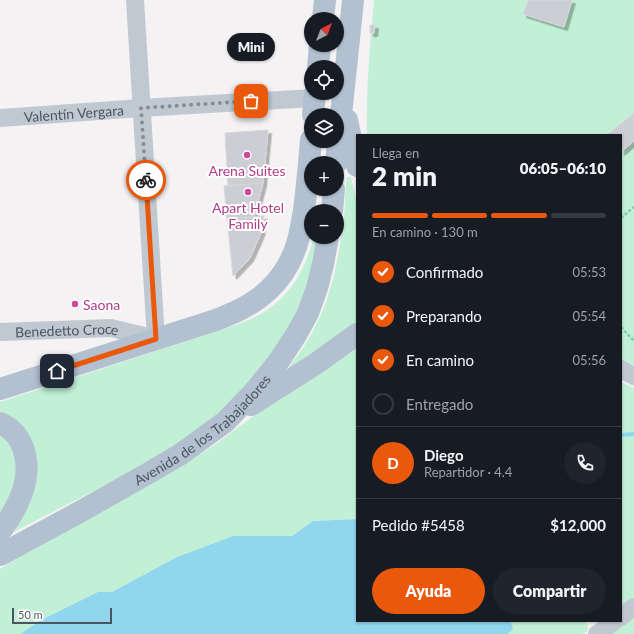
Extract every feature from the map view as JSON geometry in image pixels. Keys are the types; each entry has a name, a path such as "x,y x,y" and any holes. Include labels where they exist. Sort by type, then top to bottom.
{"main road":[{"path":"324,12 325,0"},
{"path":"344,87 353,0"},
{"path":"337,156 343,100"},
{"path":"344,100 356,162"},
{"path":"0,389 216,320 245,307 260,298 281,277 290,263 296,247 301,229 310,148"},
{"name":"Avenida de los Trabajadores","path":"0,554 147,474 181,454 225,422 254,392 279,361 296,335 308,313 317,288 327,244"},
{"path":"225,422 317,363 356,335"},
{"path":"0,423 18,436 25,452 27,472 22,492 10,517 0,532"}],"street":[{"path":"134,0 156,339"},
{"name":"Valentín Vergara","path":"0,118 141,108 314,102"},
{"name":"Benedetto Croce","path":"0,332 111,328 156,339"},
{"path":"622,370 634,376"},
{"path":"622,616 634,607"},
{"path":"591,622 597,634 614,622"}],"path":[{"path":"622,217 634,207"},
{"path":"622,328 634,341"}],"green space":[{"path":"374,0 634,0 634,365 622,359 622,134 367,134 370,51"},
{"path":"347,177 350,177 356,196 356,329 288,370 311,334 325,305 336,266 340,244 344,244 344,216"},
{"path":"312,244 317,244 311,274 300,304 285,333 264,364 240,394 206,425 142,466 2,538 32,484 0,417 0,402 249,320 269,309 288,291 294,283 308,256"},
{"path":"356,341 356,519 313,521 292,536 233,536 177,557 112,592 98,592 41,620 20,634 0,634 0,569 23,554 176,469 213,446"},
{"path":"622,382 634,388 634,597 622,605"},
{"path":"0,428 22,458 0,524"},
{"path":"634,619 634,634 611,634 631,620"},
{"path":"511,622 586,622 588,631 583,634 508,634 513,629"}],"water":[{"path":"356,519 356,622 511,622 513,629 508,634 20,634 41,620 98,592 112,592 177,557 233,536 292,536 313,521"}],"building":[{"path":"528,0 572,0 564,27 523,14"},
{"path":"370,25 375,25 374,33 370,33"},
{"path":"634,113 634,141 622,151 622,134 608,134"},
{"path":"268,130 263,183 228,186 225,133"},
{"path":"263,183 254,217 227,219 224,186"},
{"path":"264,216 261,233 250,258 233,276 227,219"}],"waterway":[{"path":"622,435 634,434"}],"way so far":[{"path":"146,180 141,108 251,101"}],"place":[{"name":"Mini","path":"251,101"},
{"name":"Arena Suites","path":"247,155"},
{"name":"Apart Hotel Family","path":"248,192"},
{"name":"Saona","path":"75,304"}],"route":[{"path":"57,371 156,339 146,180"}]}
